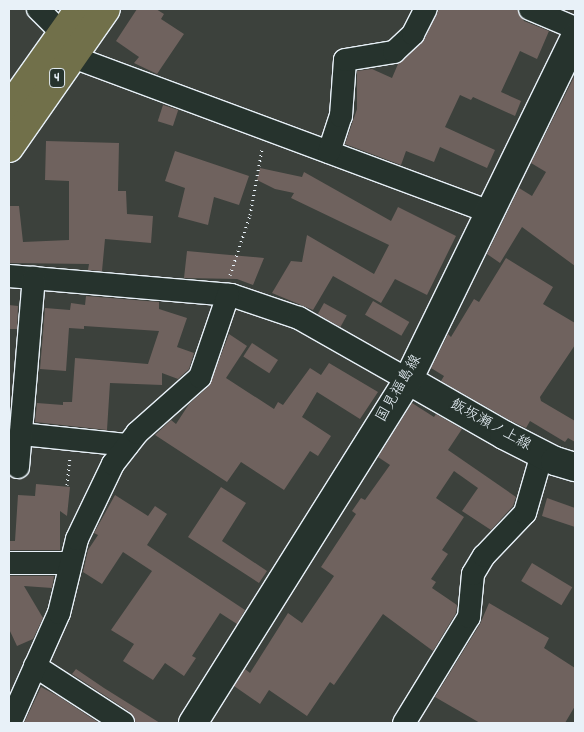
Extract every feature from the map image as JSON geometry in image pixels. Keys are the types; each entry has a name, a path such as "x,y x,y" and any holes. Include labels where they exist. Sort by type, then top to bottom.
{"highway":[{"name":"4","path":"9,148 67,45 79,9"},
{"name":"4","path":"9,108 67,45 106,9"}],"main road":[{"name":"国見福島線","path":"193,723 408,380 575,37"},
{"name":"飯坂瀬ノ上線","path":"408,380 542,454 575,467"}],"street":[{"path":"38,9 67,45 266,129 490,212"},
{"path":"329,152 341,116 345,60 394,52 413,34 426,9"},
{"path":"530,9 575,28"},
{"path":"9,276 229,295 299,318 408,380"},
{"path":"18,467 34,278"},
{"path":"10,723 59,613 77,538 112,464 127,445 200,377 229,295"},
{"path":"21,434 127,445"},
{"path":"404,723 469,617 473,574 484,556 525,513 542,454"},
{"path":"9,563 70,563"},
{"path":"35,666 123,723"}],"path":[{"path":"229,295 230,273 248,222 266,129"},
{"path":"68,485 72,439"}],"building":[{"path":"137,9 156,9 164,14 161,19 184,34 157,74 134,63 139,57 116,41"},
{"path":"439,9 517,9 524,21 549,31 537,59 520,51 501,92 521,101 515,116 473,97 471,100 460,95 445,127 495,150 487,168 440,147 434,162 406,151 401,165 345,144 357,109 357,71 372,69 392,78 398,64 424,40"},
{"path":"575,75 575,266 522,227 500,263 487,254 519,188 532,196 546,172 531,163"},
{"path":"163,105 178,110 173,126 158,121"},
{"path":"46,141 119,143 118,191 126,191 127,214 153,216 151,243 105,239 102,271 88,270 89,264 9,263 9,206 19,206 23,242 69,240 69,181 45,180"},
{"path":"175,151 249,176 239,205 214,197 208,225 178,217 185,188 165,181"},
{"path":"260,168 302,177 304,172 391,221 398,207 456,236 427,295 395,279 381,303 333,276 313,310 272,293 291,261 302,262 307,235 374,274 389,245 291,198 294,193 275,189 257,180"},
{"path":"187,251 264,258 253,285 237,279 184,278"},
{"path":"506,258 553,287 543,304 575,323 575,345 540,397 541,401 575,421 575,442 568,438 565,442 530,421 526,428 511,421 441,381 444,376 431,368 448,334 451,337 474,299 479,302"},
{"path":"86,296 159,302 159,309 187,318 177,347 194,353 189,369 178,379 162,373 162,385 110,383 107,430 35,422 37,403 63,405 63,402 72,402 75,358 148,364 159,331 84,326 84,329 69,328 66,371 40,369 45,308 70,310 71,303 85,305"},
{"path":"373,301 409,322 401,336 365,315"},
{"path":"324,303 347,316 340,327 318,314"},
{"path":"9,305 18,306 17,329 9,329"},
{"path":"229,334 247,346 226,378 274,409 278,402 283,405 310,368 321,375 329,363 378,392 360,419 317,392 302,417 331,436 318,456 310,451 284,490 241,462 227,482 155,435 171,420 176,424 189,404 209,386"},
{"path":"252,343 278,360 269,373 243,356"},
{"path":"412,403 434,417 436,414 462,429 448,450 516,497 513,506 491,530 462,511 478,488 454,471 436,498 464,517 442,550 448,554 431,579 436,582 432,588 457,605 456,613 433,651 383,614 334,685 330,682 307,716 269,690 260,704 234,686 245,669 250,673 288,613 302,623 334,576 321,567 356,514 352,511 361,498 365,500 390,465 378,457"},
{"path":"36,484 70,487 67,516 60,511 60,550 9,550 9,541 15,541 18,495 35,496"},
{"path":"221,487 246,503 222,541 267,571 259,583 188,537"},
{"path":"115,495 148,516 155,506 167,514 147,545 245,610 237,624 220,613 192,656 196,658 184,676 165,663 153,680 123,661 134,644 111,630 152,571 123,552 102,584 83,572 88,550 98,535 94,533"},
{"path":"547,498 575,508 575,527 542,516"},
{"path":"532,563 572,587 561,605 521,581"},
{"path":"9,576 54,576 52,588 24,586 43,618 33,639 17,646 9,629"},
{"path":"489,603 549,638 544,648 575,668 575,706 565,723 480,723 435,697 480,624"},
{"path":"76,669 160,723 136,723 130,712 72,674"},
{"path":"41,687 58,696 99,723 24,723"}]}
